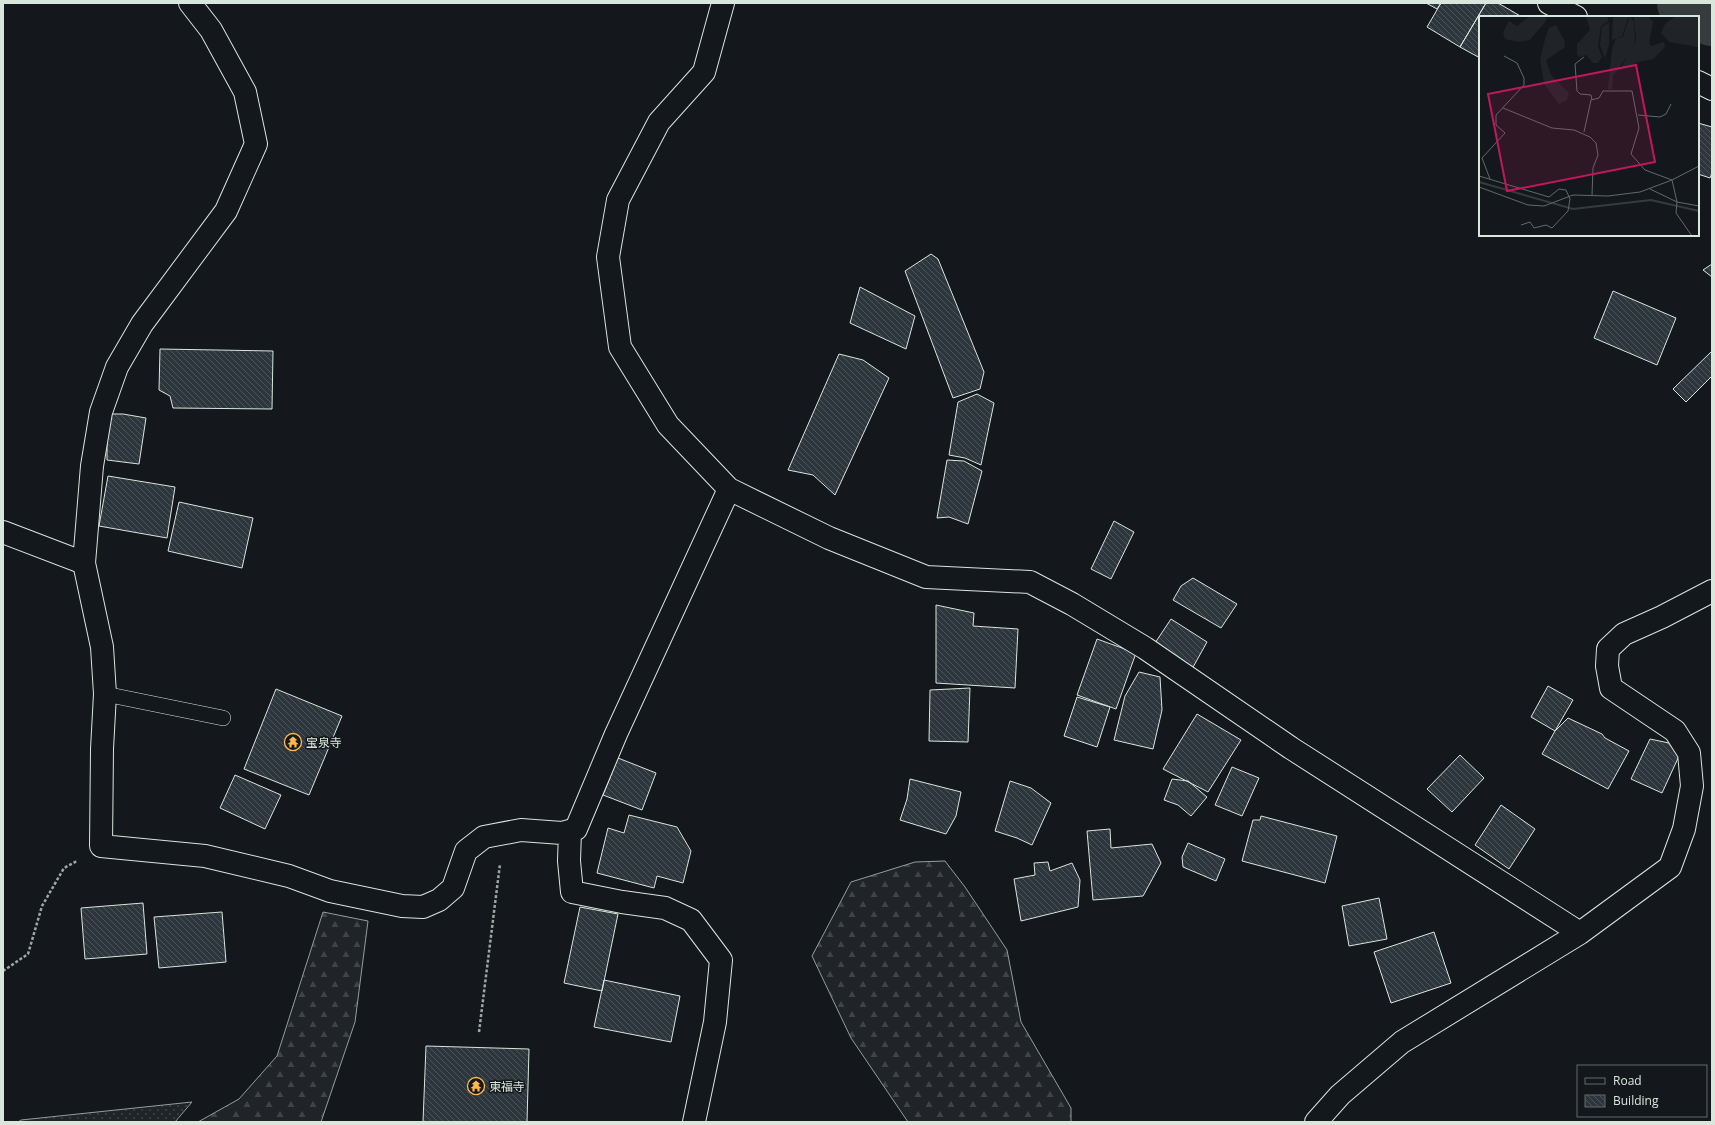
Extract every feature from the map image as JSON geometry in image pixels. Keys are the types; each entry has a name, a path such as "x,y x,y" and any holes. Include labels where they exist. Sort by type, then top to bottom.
{"street":[{"path":"190,3 211,30 245,92 256,144 226,211 142,324 117,367 101,412 92,466 84,563 102,647 105,694 102,749 101,846 205,856 289,876 330,891 402,906 423,907 439,900 453,888 466,851 484,837 521,830 562,833 576,829 616,734 729,489"},
{"path":"722,3 704,72 659,122 618,200 608,257 620,346 668,425 729,489 829,538 926,577 1030,582 1065,600 1145,648 1291,748 1580,933"},
{"path":"1549,3 1574,16"},
{"path":"1699,82 1712,89"},
{"path":"3,532 84,563"},
{"path":"1316,1122 1340,1095 1402,1042 1580,933 1670,867 1684,829 1692,786 1689,753 1675,731 1611,688 1607,666 1608,649 1624,634 1662,618 1712,591"},
{"path":"570,831 569,861 572,892 622,902 665,908 691,920 721,960 715,1022 694,1122"}],"lane":[{"path":"105,694 223,718"}],"path":[{"path":"3,971 28,954 42,906 64,868 101,846"},
{"path":"480,1032 500,864"}],"green space":[{"path":"945,861 965,887 1007,950 1021,1022 1071,1108 1071,1122 908,1122 851,1038 812,956 851,882 915,862"},
{"path":"323,912 368,921 355,1022 321,1122 198,1122 239,1099 277,1056"},
{"path":"192,1102 175,1122 18,1122 21,1120"}],"building":[{"path":"1426,3 1441,3 1437,9"},
{"path":"1441,3 1486,3 1460,47 1427,27"},
{"path":"1486,3 1498,3 1520,16 1479,16 1479,57 1460,47"},
{"path":"1699,123 1712,127 1712,173 1710,178 1699,174"},
{"path":"931,254 938,259 984,372 980,389 953,398 905,271"},
{"path":"1712,264 1712,277 1703,270"},
{"path":"860,287 915,316 906,349 850,323"},
{"path":"1613,291 1676,318 1657,365 1594,338"},
{"path":"160,349 273,351 272,409 173,408 170,396 159,390"},
{"path":"1712,351 1712,376 1686,402 1673,389"},
{"path":"839,354 863,360 889,378 835,495 813,475 788,470"},
{"path":"977,394 994,403 981,465 965,458 949,455 958,402"},
{"path":"107,414 123,414 146,418 139,464 107,460"},
{"path":"947,460 964,461 982,471 968,524 949,517 937,518"},
{"path":"108,476 175,487 167,538 99,526"},
{"path":"179,502 253,518 242,568 168,551"},
{"path":"1114,521 1134,532 1111,579 1091,569"},
{"path":"1193,578 1237,604 1221,628 1173,600 1181,586"},
{"path":"936,605 974,613 973,626 1018,629 1015,688 936,683"},
{"path":"1171,619 1207,642 1192,669 1155,643"},
{"path":"1097,639 1136,653 1116,709 1077,695"},
{"path":"1139,672 1160,677 1162,710 1153,749 1114,740 1125,696"},
{"path":"1548,686 1573,700 1555,731 1531,717"},
{"path":"970,688 968,742 929,741 930,690"},
{"name":"宝泉寺","path":"276,689 342,716 309,795 244,769"},
{"path":"1077,697 1110,707 1097,747 1064,736"},
{"path":"1197,714 1241,740 1208,792 1163,769"},
{"path":"1568,718 1602,734 1605,738 1629,751 1608,789 1542,754 1555,731"},
{"path":"1650,739 1669,743 1679,756 1662,793 1631,779"},
{"path":"1460,755 1484,778 1452,812 1427,789"},
{"path":"618,758 656,773 642,810 603,795"},
{"path":"1232,767 1259,778 1242,816 1215,805"},
{"path":"235,775 281,795 265,829 220,808"},
{"path":"910,779 961,792 956,816 946,834 900,820 907,799"},
{"path":"1172,779 1188,781 1207,797 1191,816 1178,805 1164,800"},
{"path":"1010,781 1031,788 1051,803 1032,845 1017,838 995,831"},
{"path":"1501,805 1535,829 1509,869 1475,845"},
{"path":"629,815 677,827 691,851 683,883 657,876 654,888 597,873 608,828 624,833"},
{"path":"1261,816 1337,836 1325,883 1242,861 1253,820 1260,820"},
{"path":"1110,829 1111,848 1152,844 1161,863 1143,896 1093,900 1087,831"},
{"path":"1188,843 1225,859 1216,881 1183,867 1182,857"},
{"path":"1048,862 1050,871 1072,863 1080,880 1078,907 1021,921 1014,879 1035,875 1034,863"},
{"path":"1379,898 1387,939 1349,946 1342,906"},
{"path":"143,903 147,954 85,959 81,908"},
{"path":"580,907 618,914 602,991 564,983"},
{"path":"222,912 226,962 159,968 154,917"},
{"path":"1434,932 1451,983 1391,1003 1374,952"},
{"path":"604,980 680,996 671,1042 594,1027"},
{"name":"東福寺","path":"426,1046 529,1049 527,1122 423,1122"}],"waterway":[{"path":"1687,3 1712,16"}],"place":[{"name":"宝泉寺","path":"293,742"},
{"name":"東福寺","path":"476,1086"}]}
